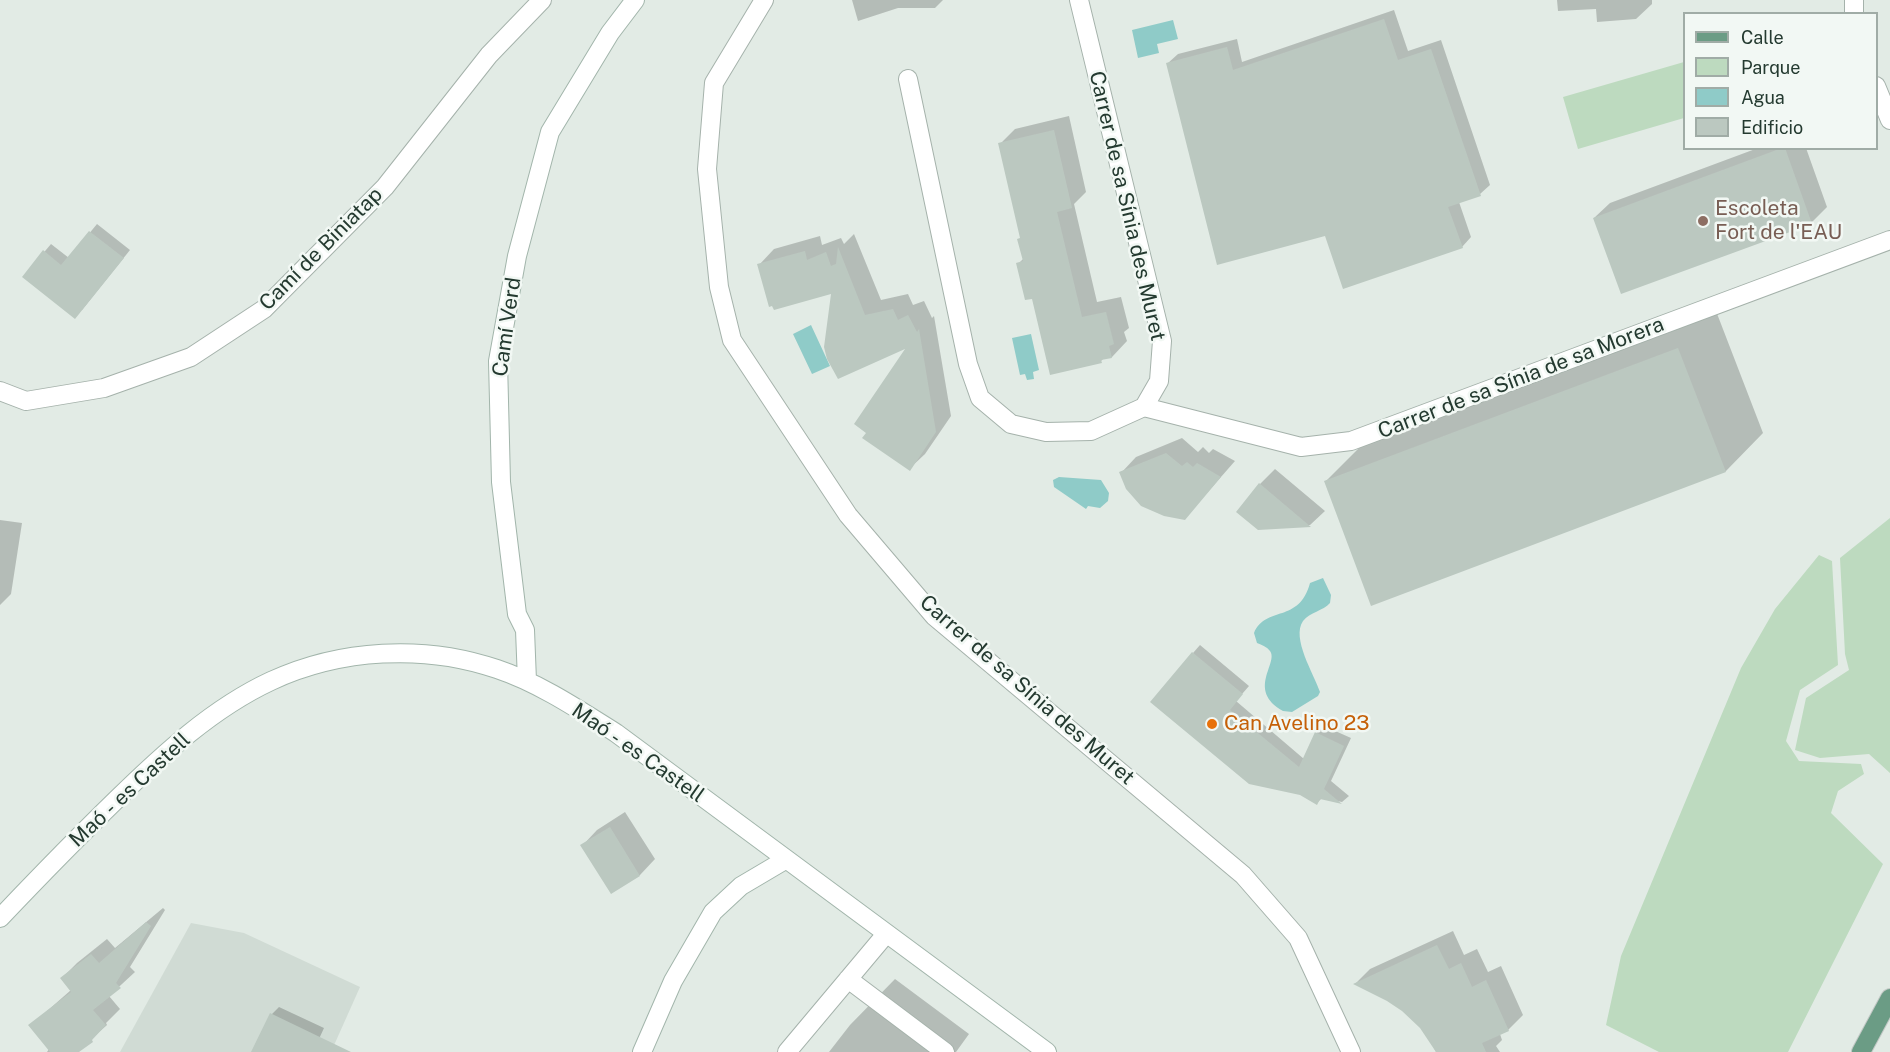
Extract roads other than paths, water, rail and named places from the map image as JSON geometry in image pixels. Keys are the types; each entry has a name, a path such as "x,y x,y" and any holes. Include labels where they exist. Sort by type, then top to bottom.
{"main road":[{"path":"1861,1052 1890,998"}],"street":[{"name":"Camí de Biniatap","path":"0,391 26,401 104,388 191,357 264,309 385,187 489,55 542,0"},
{"name":"Camí Verd","path":"527,681 525,630 518,614 501,482 498,361 517,256 550,132 610,33 635,0"},
{"name":"Carrer de sa Sínia des Muret","path":"764,0 714,83 707,169 719,287 732,340 848,515 934,616 1244,875 1298,938 1352,1052"},
{"name":"Carrer de sa Sínia des Muret","path":"1079,0 1162,341 1159,381 1144,407"},
{"path":"908,79 968,364 980,398 1011,424 1046,432 1091,431 1144,407"},
{"path":"1878,91 1890,120"},
{"name":"Carrer de sa Sínia de sa Morera","path":"1144,407 1301,447 1351,441 1890,240"},
{"name":"Maó - es Castell","path":"0,918 70,845 157,760 246,694 300,669 330,660 391,653 456,658 496,668 527,681 572,705 616,733 1047,1052"},
{"path":"642,1052 673,981 713,912 741,886 786,860"},
{"path":"787,1052 886,934"},
{"path":"848,979 945,1052"}],"water":[{"path":"1173,20 1178,39 1157,44 1159,53 1138,58 1132,30"},
{"path":"811,325 830,366 812,374 793,334"},
{"path":"1031,334 1039,370 1033,372 1034,379 1027,380 1025,374 1020,375 1012,338"},
{"path":"1059,477 1101,480 1109,493 1108,501 1100,508 1088,506 1086,509 1054,487 1053,480"},
{"path":"1323,578 1331,595 1330,603 1303,621 1300,628 1305,656 1320,692 1318,696 1292,712 1283,711 1272,703 1267,694 1266,678 1272,656 1267,648 1257,643 1254,633 1259,624 1266,619 1298,604 1305,596 1310,583"}],"place":[{"name":"Escoleta Fort de l'EAU","path":"1703,221"},
{"name":"Can Avelino 23","path":"1212,724"}]}
